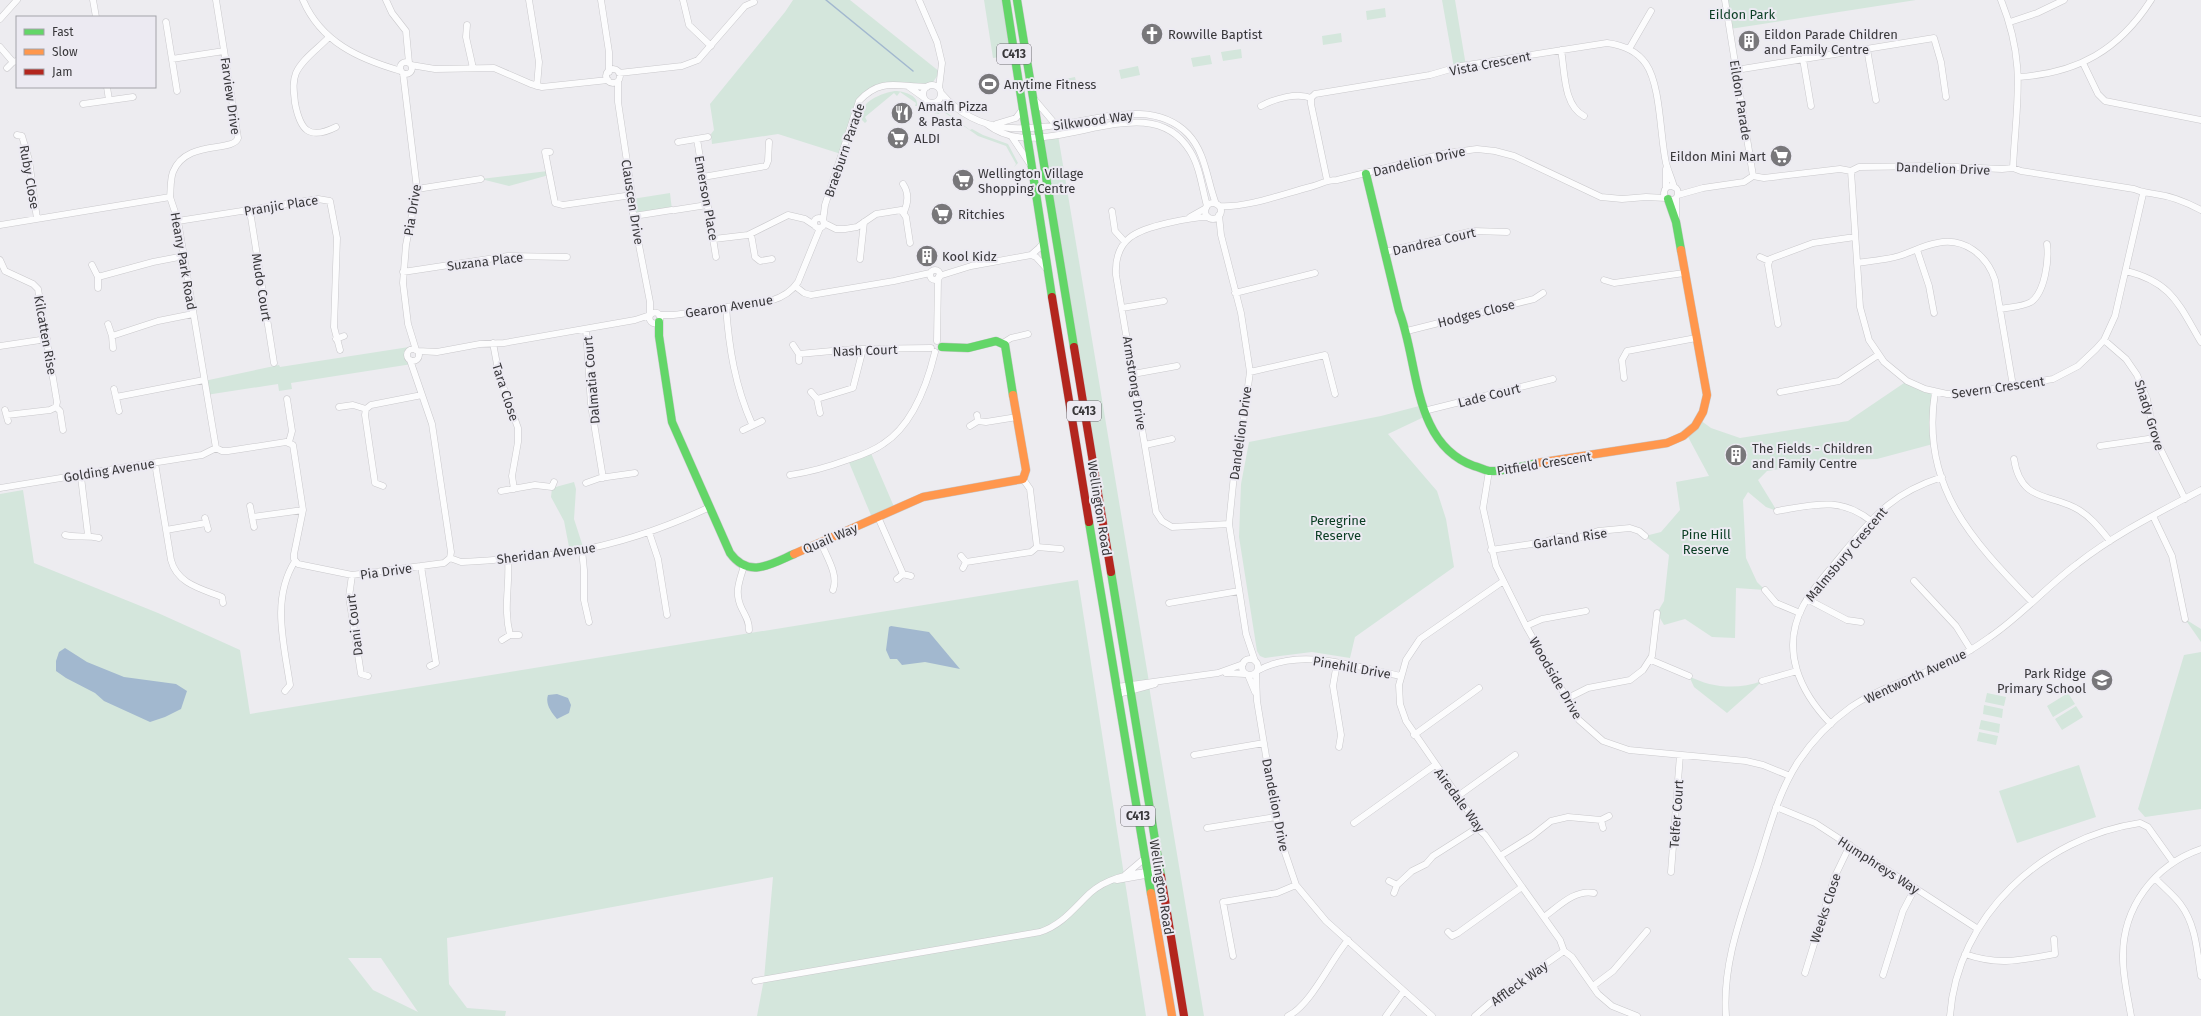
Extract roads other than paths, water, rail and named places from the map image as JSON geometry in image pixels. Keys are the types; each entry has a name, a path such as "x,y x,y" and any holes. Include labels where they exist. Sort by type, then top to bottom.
{"main road":[{"name":"Wellington Road","path":"1006,0 1045,240 1071,417 1172,1016"},
{"name":"Wellington Road","path":"1017,0 1184,1016"},
{"name":"Pitfield Crescent","path":"1366,174 1399,311 1407,331 1407,341 1424,411 1432,430 1448,451 1466,463 1489,471 1667,443 1687,435 1698,423 1706,403 1707,395 1684,273 1673,194"},
{"path":"655,318 671,418 730,553 734,560 744,566"},
{"path":"936,347 968,348 996,341 1003,343 1006,350 1026,470 1024,479"},
{"name":"Quail Way","path":"744,566 757,568 764,566 928,496 1024,479"}],"street":[{"path":"6,13 11,0"},
{"path":"0,19 17,0"},
{"path":"93,0 96,16"},
{"name":"Farview Drive","path":"170,197 173,173 184,157 196,150 232,144 238,139 216,0"},
{"path":"303,0 313,19 330,37 353,54 384,66 455,70 473,68 501,70 537,86 555,86 591,80 609,81 618,76 690,64 698,60 745,6 754,2"},
{"name":"Pia Drive","path":"386,0 392,13 406,31 407,49 405,96 418,189 403,272 408,324 409,350 407,356 415,360"},
{"path":"530,0 539,62 537,86"},
{"name":"Clauscen Drive","path":"601,0 609,52 609,81 618,102"},
{"path":"683,0 689,25 711,46"},
{"path":"919,0 937,42 942,63 940,72 940,99 936,103"},
{"name":"Eildon Parade","path":"1725,0 1753,176"},
{"path":"2002,0 2010,22 2016,48 2019,77 2013,168"},
{"path":"2010,22 2046,9 2064,0"},
{"path":"2019,77 2048,74 2083,63 2108,48 2123,35 2151,0"},
{"path":"1651,11 1629,48 1644,62 1651,74 1666,164 1673,194"},
{"path":"166,22 177,91"},
{"path":"467,25 466,37 473,68"},
{"path":"330,37 297,71 293,91 300,124 305,129 312,132 329,130 336,127"},
{"path":"1736,70 1935,38 1942,67 1946,97"},
{"name":"Vista Crescent","path":"1311,98 1318,94 1430,75 1461,66 1561,50 1607,43 1629,48"},
{"path":"0,47 15,62 8,68"},
{"path":"1867,49 1876,100"},
{"path":"172,59 224,50"},
{"path":"1561,50 1570,101 1574,110 1584,116"},
{"name":"Clauscen Drive","path":"609,52 618,76 618,102 634,216 650,302 655,318"},
{"path":"1803,59 1811,106"},
{"path":"2083,63 2098,94 2109,103 2201,120"},
{"path":"591,80 608,72 618,76"},
{"path":"940,72 923,91 923,97 928,103 949,102"},
{"name":"Braeburn Parade","path":"796,286 802,275 814,240 859,102 873,89 885,85 894,84 909,87 929,86"},
{"path":"929,86 940,91 949,102 967,115 988,124 1026,129 1037,128"},
{"name":"Braeburn Parade","path":"909,87 923,97"},
{"path":"107,88 109,100"},
{"path":"1261,106 1278,99 1305,95 1311,98 1327,180"},
{"path":"83,104 133,97"},
{"path":"1032,97 1056,125"},
{"path":"988,124 1016,118 1023,109"},
{"name":"Silkwood Way","path":"1037,128 1142,113 1155,116 1176,125 1191,138 1203,160 1220,214"},
{"path":"1115,116 1116,124"},
{"path":"1074,122 1075,131"},
{"name":"Silkwood Way","path":"1039,137 1135,122 1154,123 1168,129 1185,143 1194,159 1208,217"},
{"path":"988,124 999,133 1012,137 1039,137"},
{"name":"Ruby Close","path":"22,135 29,160 37,219"},
{"path":"1012,137 1032,167"},
{"name":"Emerson Place","path":"678,142 708,138"},
{"path":"1185,143 1191,138"},
{"name":"Emerson Place","path":"696,139 716,257"},
{"path":"703,177 764,167 768,161 769,142"},
{"name":"Dandelion Drive","path":"1432,1016 1319,914 1296,885 1282,844 1276,817 1257,702 1257,672 1246,634 1229,524 1234,475 1240,446 1250,372 1235,293 1221,235 1220,214 1236,206 1312,187 1327,180 1337,180 1366,174 1456,151 1487,150 1514,156 1601,197 1622,199 1673,194 1744,182 1753,176 1764,178 1840,169 1851,171 1859,167 1900,166 2002,170 2013,168 2021,171 2134,188 2144,194 2155,193 2201,210"},
{"path":"545,152 553,198 556,203 563,205 632,195"},
{"path":"1666,164 1665,189 1673,194"},
{"name":"Severn Crescent","path":"1851,171 1861,316 1866,332 1878,355 1893,371 1907,382 1935,392 1963,394 2042,382 2063,375 2086,360 2104,340 2115,316 2144,194"},
{"path":"418,189 480,179"},
{"path":"903,184 907,192 908,202 904,212 910,243"},
{"name":"Dandelion Drive","path":"1646,197 1665,189 1673,194"},
{"name":"Heany Park Road","path":"0,225 170,197 178,222 216,448"},
{"name":"Pranjic Place","path":"178,222 250,211 318,198 325,199 331,203 337,242 334,327 340,350"},
{"name":"Dandelion Drive","path":"2183,203 2201,213"},
{"path":"634,216 707,205"},
{"name":"Dandelion Drive","path":"1206,207 1217,205 1236,206"},
{"path":"1186,219 1206,207"},
{"path":"714,239 751,234 783,216 792,215 832,228 845,229 857,227 876,214 899,210 904,212"},
{"name":"Mudo Court","path":"250,211 274,363"},
{"path":"1112,211 1115,231 1125,242 1134,234 1146,229 1186,219 1208,217 1216,218 1220,214"},
{"name":"Dandelion Drive","path":"1208,217 1221,235"},
{"path":"860,259 864,222"},
{"name":"Dandrea Court","path":"1386,252 1473,231 1507,232"},
{"path":"751,234 756,259 760,261 772,259"},
{"path":"1769,262 1774,257 1809,244 1855,237"},
{"path":"796,286 804,293 811,294 920,276 935,276 970,266 1031,255 1040,248 1045,240"},
{"name":"Armstrong Drive","path":"1125,242 1118,255 1116,266 1156,512 1162,521 1168,526 1178,528 1229,524"},
{"path":"1857,263 1890,258 1936,243 1951,242 1963,245 1978,253 1993,272 2001,309 2013,386"},
{"path":"2001,309 2026,304 2038,295 2048,256 2047,244"},
{"path":"1917,250 1929,286 1934,313"},
{"path":"1031,255 1042,261 1049,272"},
{"path":"98,277 153,262 184,256"},
{"name":"Suzana Place","path":"403,272 508,256 567,257"},
{"path":"1760,257 1769,262"},
{"name":"Kilcatten Rise","path":"0,260 2,270 36,286 47,339 57,402 56,407 60,412 63,430"},
{"path":"1769,262 1778,324"},
{"path":"92,264 98,277 98,288"},
{"path":"2126,271 2149,278 2170,293 2201,342"},
{"path":"1235,293 1315,273"},
{"path":"1604,280 1614,283 1684,273"},
{"path":"790,475 838,464 874,449 891,438 902,427 918,401 936,347 937,299 935,276"},
{"name":"Gearon Avenue","path":"586,329 636,320 769,301 779,298 796,286"},
{"name":"Hodges Close","path":"1407,331 1534,299 1543,293"},
{"path":"1122,308 1164,301"},
{"path":"726,307 736,383 752,424"},
{"path":"112,336 154,322 193,314"},
{"path":"108,324 112,336 113,348"},
{"name":"Pia Drive","path":"408,324 417,351"},
{"path":"415,360 437,352 480,344 493,344 586,329"},
{"name":"Dalmatia Court","path":"586,329 590,401 603,478"},
{"path":"1003,343 1011,338 1028,334"},
{"path":"336,339 344,336"},
{"path":"1624,378 1622,360 1627,351 1696,338"},
{"path":"0,346 47,339"},
{"name":"Shady Grove","path":"2104,340 2126,359 2138,375 2147,399 2155,438 2185,499"},
{"name":"Tara Close","path":"493,344 499,375 518,428 517,448 512,476 514,489"},
{"path":"793,345 799,354 799,361"},
{"name":"Nash Court","path":"799,354 863,349 936,347"},
{"path":"817,399 853,388 863,349"},
{"path":"265,351 272,350"},
{"path":"409,350 437,352"},
{"path":"417,351 415,360 419,386 432,424 450,547 450,558"},
{"path":"1250,372 1325,355 1335,394"},
{"path":"1780,392 1839,381 1878,355"},
{"path":"1133,374 1177,366"},
{"name":"Lade Court","path":"1424,411 1553,379"},
{"path":"116,397 204,380"},
{"path":"114,389 119,411"},
{"path":"811,392 817,399 820,413"},
{"path":"1935,392 1931,418 1932,435 1942,477 1954,507 1967,529 2032,602"},
{"path":"339,407 353,405 366,408 371,405 422,396"},
{"path":"285,691 293,686 280,612 289,572 295,561 294,554 302,510 294,450 289,442 292,431 287,399"},
{"path":"7,415 50,410 56,407"},
{"path":"366,408 365,419 372,484 383,486"},
{"path":"970,426 978,418 986,422 1017,417"},
{"path":"743,430 762,420"},
{"path":"2100,446 2155,438"},
{"path":"1145,444 1172,439"},
{"path":"216,448 224,451 289,442"},
{"name":"Golding Avenue","path":"0,488 73,476 81,477 89,473 205,455 216,448"},
{"path":"2014,459 2018,475 2027,487 2045,498 2080,510 2095,523 2110,540"},
{"path":"155,463 172,563 180,577 189,583 224,597"},
{"name":"Woodside Drive","path":"1489,471 1483,508 1491,550 1502,582 1566,699 1582,724 1593,734 1608,743 1628,750 1751,761 1790,776"},
{"path":"586,483 603,478 635,473"},
{"path":"81,477 88,535"},
{"name":"Malmsbury Crescent","path":"1831,724 1806,695 1796,671 1794,648 1800,613 1807,599 1871,521 1899,495 1916,486 1942,477"},
{"path":"1024,479 1030,489 1038,547"},
{"path":"501,491 553,484 553,494"},
{"name":"Wentworth Avenue","path":"1726,1016 1727,976 1731,950 1776,807 1790,776 1806,751 1831,724 1852,706 1878,692 1946,663 1971,650 2005,626 2077,564 2110,540 2201,490"},
{"path":"1777,511 1818,504 1837,504 1855,509 1871,521"},
{"path":"250,506 254,527"},
{"name":"Sheridan Avenue","path":"450,558 461,562 508,559 582,550 649,532 710,507"},
{"path":"252,517 302,510"},
{"path":"2153,516 2172,556 2185,618"},
{"path":"878,517 903,574"},
{"path":"166,530 206,523"},
{"name":"Garland Rise","path":"1491,550 1545,542 1558,538 1578,538 1598,531 1630,528 1639,531 1645,536"},
{"path":"649,532 658,558 667,615"},
{"path":"65,534 75,536 88,535 99,538"},
{"path":"821,542 834,576 835,584 833,590"},
{"path":"961,556 965,565 1031,552 1038,547 1061,549"},
{"path":"582,550 584,594 589,622"},
{"name":"Pia Drive","path":"295,561 299,564 352,575 444,563 450,558"},
{"path":"508,559 509,578 505,611 510,635"},
{"path":"421,566 440,663 430,666"},
{"path":"744,566 737,586 738,598 749,621 749,630"},
{"path":"903,574 911,576"},
{"path":"897,579 903,574"},
{"name":"Dani Court","path":"352,575 349,597 361,674"},
{"path":"1914,581 1956,626 1971,650"},
{"name":"Airedale Way","path":"1502,582 1420,639 1409,654 1401,676 1399,691 1402,710 1414,735 1473,818 1476,828 1485,835 1544,917 1560,940 1564,951 1572,957 1608,1004 1637,1016"},
{"path":"1765,590 1776,603 1800,613"},
{"path":"1169,603 1239,591"},
{"path":"1807,599 1847,620 1860,622"},
{"path":"1526,626 1542,619 1586,611"},
{"path":"1566,699 1588,688 1630,680 1643,670 1651,660 1657,613"},
{"path":"749,621 756,619"},
{"name":"Dandelion Drive","path":"1246,634 1244,663 1257,702"},
{"path":"502,640 510,635 519,635"},
{"name":"Pinehill Drive","path":"1244,663 1255,661 1279,663 1310,659 1401,676"},
{"path":"1651,660 1689,676"},
{"path":"1218,673 1244,663"},
{"name":"Pinehill Drive","path":"1247,674 1257,672 1279,663"},
{"path":"1337,663 1333,686 1341,736 1339,747"},
{"path":"1762,681 1796,671"},
{"path":"1118,690 1218,673 1247,674"},
{"name":"Dani Court","path":"354,678 361,674 368,676"},
{"path":"1414,735 1479,688"},
{"path":"1194,755 1264,743"},
{"path":"1458,796 1515,755"},
{"name":"Telfer Court","path":"1671,872 1680,755"},
{"path":"1354,823 1435,765"},
{"name":"Humphreys Way","path":"1776,807 1808,819 1978,929"},
{"path":"1500,856 1555,820 1568,818 1601,820 1609,816"},
{"path":"1207,828 1276,817"},
{"path":"1601,820 1603,828"},
{"path":"1950,1016 1955,986 1966,954 1978,929 2006,892 2046,858 2089,838 2145,820 2173,862"},
{"path":"1394,893 1397,885 1415,869 1426,864 1436,854 1476,828"},
{"name":"Weeks Close","path":"1805,973 1835,876 1850,845"},
{"path":"2131,1016 2123,961 2124,939 2133,909 2155,878 2173,862 2201,849"},
{"path":"755,981 1040,932 1061,922 1096,888 1125,875 1145,858"},
{"path":"1125,875 1160,871"},
{"path":"1114,881 1147,873"},
{"path":"2155,878 2178,901 2189,917 2194,933 2201,976"},
{"path":"1389,881 1397,885"},
{"path":"1233,956 1223,902 1277,893 1296,885"},
{"path":"1450,943 1450,934 1522,887"},
{"path":"1544,917 1586,888 1594,893"},
{"path":"1883,976 1903,910 1915,888"},
{"path":"1593,986 1615,969 1647,930"},
{"path":"1966,954 1992,962 2020,960 2055,954 2054,939"},
{"path":"1288,1016 1305,1003 1332,959 1348,940"},
{"name":"Affleck Way","path":"1475,1016 1490,1003 1564,951"},
{"path":"1386,1016 1404,991"}],"water":[{"path":"891,626 929,632 960,669 925,662 902,665 897,659 890,659 886,650 889,627"},
{"path":"65,648 87,662 124,677 176,684 187,691 181,709 150,722 104,701 95,693 56,671 56,661 59,652"},
{"path":"557,694 568,698 571,705 569,713 557,719 549,708 547,698 548,695"}],"waterway":[{"path":"826,0 913,71"}],"place":[{"name":"Rowville Baptist","path":"1152,34"},
{"name":"Eildon Parade Children and Family Centre","path":"1749,41"},
{"name":"Anytime Fitness","path":"989,84"},
{"name":"Amalfi Pizza & Pasta","path":"902,113"},
{"name":"ALDI","path":"898,138"},
{"name":"Eildon Mini Mart","path":"1781,156"},
{"name":"Wellington Village Shopping Centre","path":"963,180"},
{"name":"Ritchies","path":"942,214"},
{"name":"Kool Kidz","path":"927,256"},
{"name":"The Fields - Children and Family Centre","path":"1736,455"},
{"name":"Park Ridge Primary School","path":"2102,680"}],"park label":[{"name":"Eildon Park","path":"1742,14"},
{"name":"Peregrine Reserve","path":"1338,528"},
{"name":"Pine Hill Reserve","path":"1706,542"}]}
